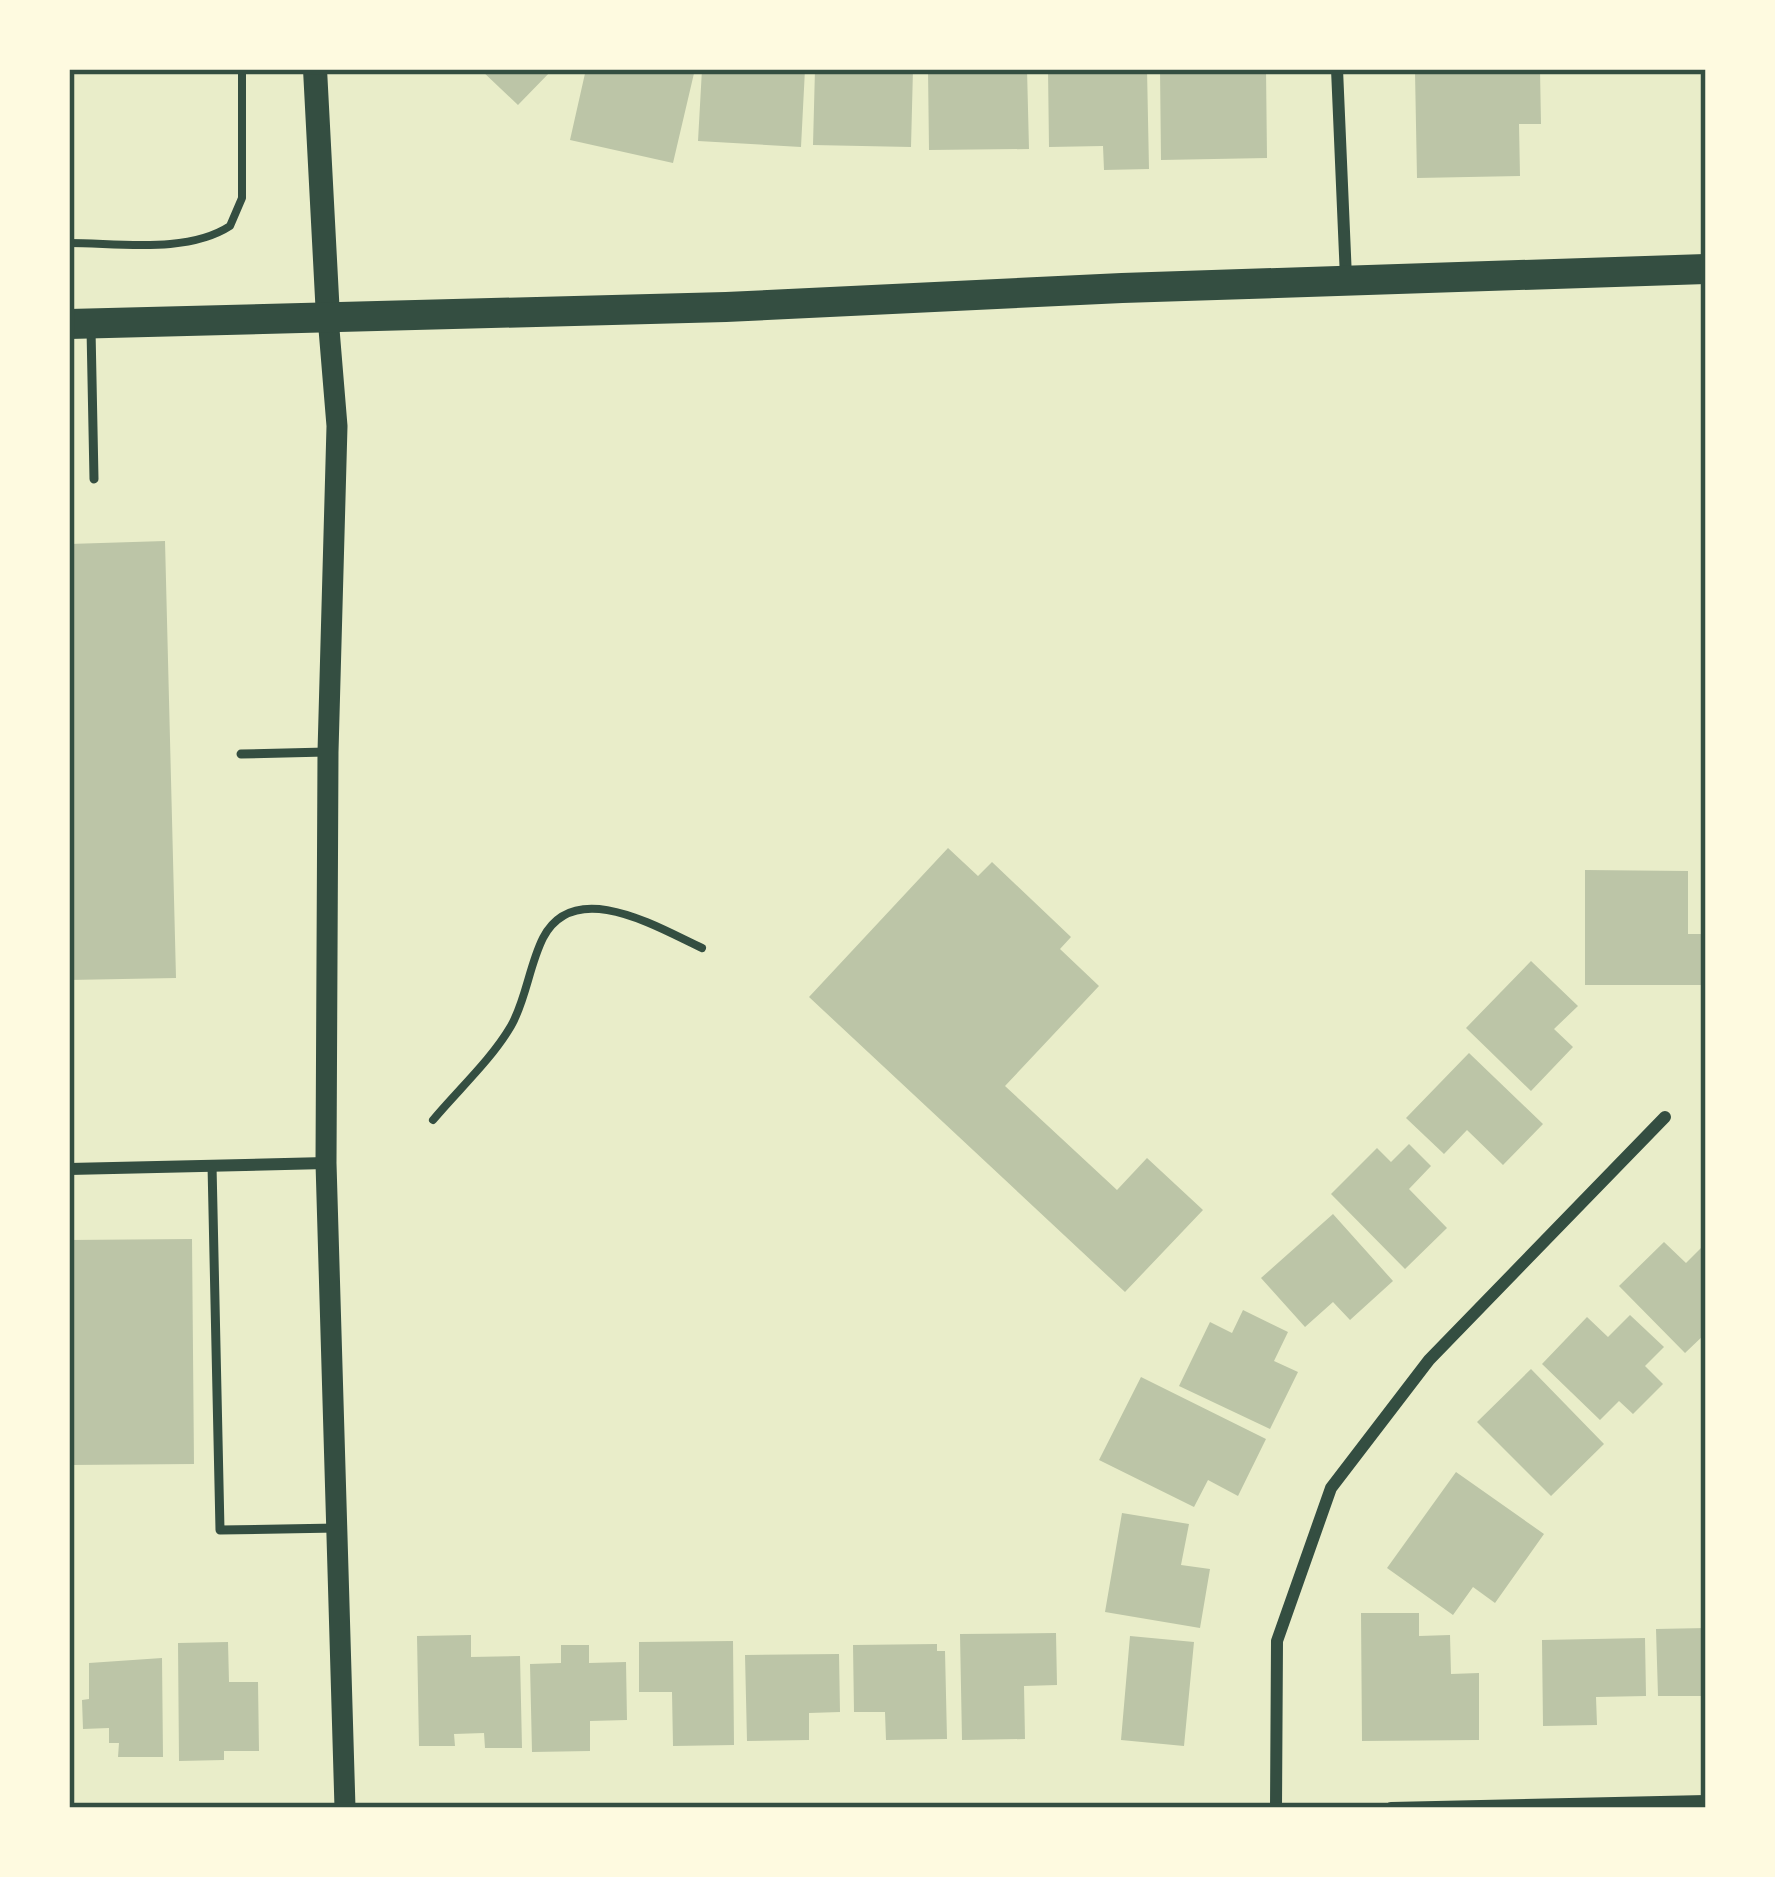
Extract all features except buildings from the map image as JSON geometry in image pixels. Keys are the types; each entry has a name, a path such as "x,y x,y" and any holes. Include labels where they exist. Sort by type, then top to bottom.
{"main road":[{"path":"315,69 328,317"},
{"path":"80,324 703,308 1706,269"}],"street":[{"path":"1337,69 1346,281"},
{"path":"328,317 337,426 328,752 326,1162 345,1808"},
{"path":"1276,1808 1277,1641 1331,1488 1430,1360 1665,1117"},
{"path":"69,1169 326,1162"},
{"path":"1391,1808 1706,1801"}],"lane":[{"path":"80,324 94,479"},
{"path":"242,754 328,752"},
{"path":"212,1165 220,1529 337,1528"}],"path":[{"path":"69,243 183,242 203,239 230,226 242,198 242,69"},
{"path":"433,1120 511,1026 544,935 562,917 587,909 614,911 702,948"}]}
